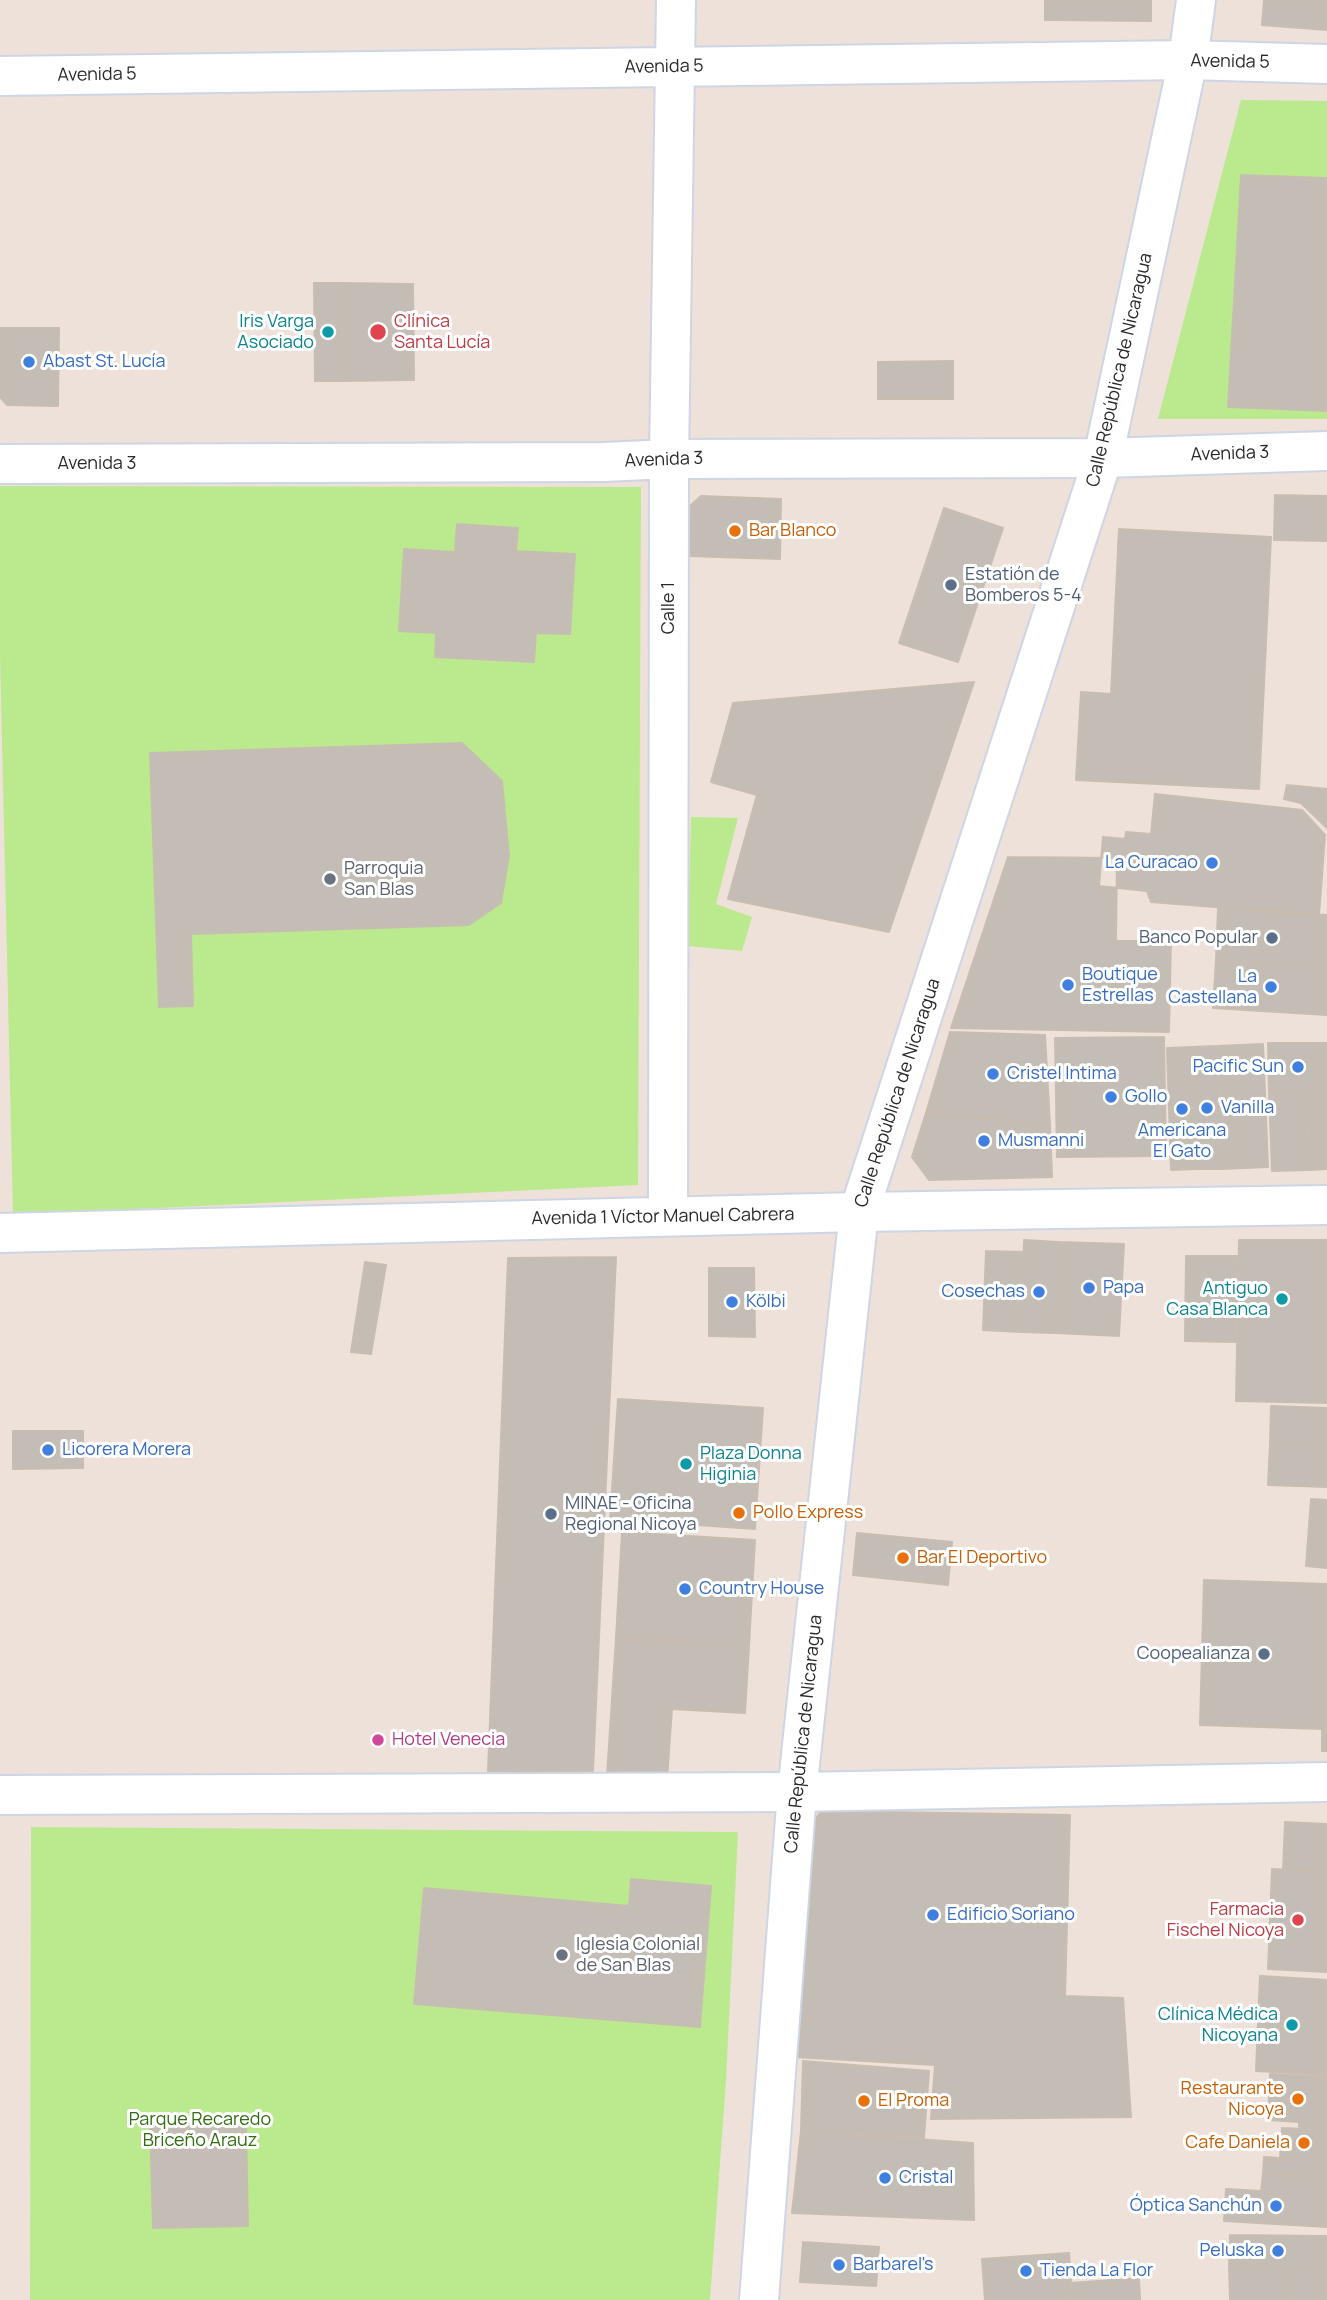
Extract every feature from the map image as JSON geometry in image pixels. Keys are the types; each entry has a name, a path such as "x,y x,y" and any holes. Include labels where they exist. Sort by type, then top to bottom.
{"street":[{"name":"Calle 1","path":"668,1216 669,458 676,0"},
{"name":"Calle República de Nicaragua","path":"759,2300 797,1792 859,1212 1103,458 1188,60 1196,0"},
{"name":"Avenida 5","path":"0,76 1188,60 1327,64"},
{"name":"Avenida 3","path":"0,464 604,463 669,458 1103,458 1327,451"},
{"name":"Avenida 1 Víctor Manuel Cabrera","path":"0,1233 668,1216 1327,1205"},
{"path":"0,1795 797,1792 1327,1782"}],"green space":[{"path":"1241,100 1327,101 1327,178 1241,175 1228,407 1327,411 1327,419 1158,419"},
{"path":"0,486 641,487 638,1185 13,1215 0,654","holes":["462,743 502,781 509,855 501,903 469,925 191,934 193,1006 159,1007 151,753"]},
{"path":"691,817 738,818 716,904 752,917 742,951 688,946"},
{"name":"Parque Recaredo Briceño Arauz","path":"31,1827 738,1832 726,2081 710,2300 30,2300","holes":["631,1879 710,1887 699,2027 414,2003 424,1888 629,1906"]}],"building":[{"path":"1045,0 1151,0 1151,21 1045,20"},
{"path":"1264,0 1327,0 1327,30 1262,25"},
{"path":"1241,175 1327,178 1327,411 1228,407"},
{"name":"Iris Varga Asociado","path":"314,283 342,283 342,381 315,381"},
{"name":"Clínica Santa Lucía","path":"342,283 413,284 414,380 342,381"},
{"name":"Abast St. Lucía","path":"0,328 59,328 58,406 7,405 0,397"},
{"path":"953,361 953,399 878,399 878,362"},
{"path":"1275,495 1327,496 1327,541 1274,540"},
{"name":"Bar Blanco","path":"701,496 781,499 780,559 689,556 690,506"},
{"name":"Estatión de Bomberos 5-4","path":"944,508 1003,528 958,662 899,643"},
{"path":"457,524 518,528 516,551 575,554 570,634 536,633 534,662 435,657 436,633 399,631 404,549 455,552"},
{"path":"1119,529 1271,537 1259,789 1076,780 1081,692 1111,694"},
{"path":"974,682 889,932 728,899 757,795 711,782 733,703"},
{"name":"Parroquia San Blas","path":"462,743 502,781 509,855 501,903 469,925 191,934 193,1006 159,1007 150,753"},
{"path":"1287,785 1327,789 1327,828 1301,803 1284,799"},
{"name":"La Curacao","path":"1155,794 1302,810 1325,835 1319,915 1151,902 1147,891 1099,886 1103,837 1125,839 1126,832 1151,834"},
{"name":"Boutique Estrellas","path":"1008,857 1117,858 1116,941 1171,941 1169,1032 951,1028"},
{"name":"Banco Popular","path":"1218,908 1327,915 1327,967 1216,960"},
{"name":"La Castellana","path":"1216,960 1327,967 1327,1015 1213,1008"},
{"name":"Cristel Intima","path":"950,1032 1045,1035 1050,1125 926,1113"},
{"name":"Gollo","path":"1164,1037 1166,1156 1057,1157 1055,1038"},
{"name":"Pacific Sun","path":"1268,1043 1327,1043 1327,1091 1269,1092"},
{"path":"1263,1044 1268,1167 1244,1168 1239,1045"},
{"path":"1239,1045 1244,1168 1222,1169 1218,1046"},
{"name":"Vanilla","path":"1218,1046 1222,1169 1197,1169 1192,1047"},
{"name":"Americana El Gato","path":"1192,1047 1197,1169 1171,1170 1167,1048"},
{"path":"1308,1091 1309,1170 1272,1171 1269,1092"},
{"path":"1308,1091 1327,1091 1327,1169 1309,1170"},
{"name":"Musmanni","path":"926,1113 1050,1125 1052,1177 929,1180 912,1157"},
{"name":"Cosechas","path":"1024,1240 1058,1242 1055,1333 1021,1332"},
{"name":"Antiguo Casa Blanca","path":"1239,1240 1327,1240 1327,1403 1236,1401"},
{"name":"Papa","path":"1058,1242 1124,1244 1119,1336 1055,1333"},
{"path":"986,1251 1024,1252 1021,1332 983,1330"},
{"path":"1186,1256 1237,1256 1236,1342 1185,1341"},
{"name":"MINAE - Oficina Regional Nicoya","path":"616,1257 593,1771 488,1771 508,1258"},
{"path":"365,1262 386,1265 371,1354 351,1352"},
{"name":"Kölbi","path":"709,1268 754,1268 755,1337 709,1336"},
{"name":"Plaza Donna Higinia","path":"618,1399 763,1408 755,1529 610,1519"},
{"path":"1271,1406 1327,1408 1327,1447 1270,1444"},
{"name":"Licorera Morera","path":"13,1431 83,1431 83,1468 13,1469"},
{"path":"1270,1444 1327,1447 1327,1487 1268,1485"},
{"path":"1311,1499 1327,1500 1327,1568 1306,1566"},
{"name":"Country House","path":"622,1532 755,1540 749,1646 616,1638"},
{"name":"Bar El Deportivo","path":"857,1533 952,1542 948,1585 853,1575"},
{"name":"Coopealianza","path":"1204,1580 1327,1584 1327,1751 1322,1751 1322,1729 1200,1725"},
{"path":"616,1638 749,1646 745,1713 672,1709 667,1779 607,1775"},
{"name":"Edificio Soriano","path":"822,1811 1070,1815 1065,1996 1123,1998 1131,2117 931,2119 935,2065 794,2057 803,1834"},
{"path":"1285,1822 1327,1824 1327,1872 1283,1870"},
{"name":"Farmacia Fischel Nicoya","path":"1272,1869 1327,1872 1327,1972 1268,1969"},
{"name":"Iglesia Colonial de San Blas","path":"631,1879 711,1886 700,2027 414,2004 424,1888 629,1906"},
{"name":"Clínica Médica Nicoyana","path":"1260,1976 1327,1980 1327,2075 1256,2071"},
{"name":"El Proma","path":"803,2061 929,2071 924,2138 801,2131"},
{"name":"Restaurante Nicoya","path":"1270,2074 1327,2077 1327,2130 1299,2128 1299,2122 1268,2120"},
{"path":"246,2122 248,2226 153,2228 150,2124"},
{"name":"Cafe Daniela","path":"1282,2128 1327,2130 1327,2177 1263,2174 1264,2157 1280,2158"},
{"name":"Cristal","path":"801,2131 973,2143 974,2220 792,2213"},
{"name":"Óptica Sanchún","path":"1263,2174 1327,2177 1327,2227 1224,2221 1226,2189 1261,2191"},
{"name":"Peluska","path":"1230,2235 1327,2236 1327,2267 1229,2266"},
{"name":"Barbarel's","path":"803,2242 879,2247 876,2286 800,2282"},
{"name":"Tienda La Flor","path":"1069,2253 1072,2300 985,2300 982,2259"},
{"path":"1229,2266 1288,2266 1289,2300 1230,2300"},
{"path":"1288,2266 1327,2267 1327,2300 1289,2300"},
{"path":"1139,2278 1140,2300 1072,2300 1070,2283"}],"place":[{"name":"Iris Varga Asociado","path":"328,332"},
{"name":"Clínica Santa Lucía","path":"378,332"},
{"name":"Abast St. Lucía","path":"29,362"},
{"name":"Bar Blanco","path":"735,531"},
{"name":"Estatión de Bomberos 5-4","path":"951,585"},
{"name":"La Curacao","path":"1212,863"},
{"name":"Parroquia San Blas","path":"330,879"},
{"name":"Banco Popular","path":"1272,938"},
{"name":"Boutique Estrellas","path":"1068,985"},
{"name":"La Castellana","path":"1271,987"},
{"name":"Pacific Sun","path":"1298,1067"},
{"name":"Cristel Intima","path":"993,1074"},
{"name":"Gollo","path":"1111,1097"},
{"name":"Vanilla","path":"1207,1108"},
{"name":"Americana El Gato","path":"1182,1109"},
{"name":"Musmanni","path":"984,1141"},
{"name":"Papa","path":"1089,1288"},
{"name":"Cosechas","path":"1039,1292"},
{"name":"Antiguo Casa Blanca","path":"1282,1299"},
{"name":"Kölbi","path":"732,1302"},
{"name":"Licorera Morera","path":"48,1450"},
{"name":"Plaza Donna Higinia","path":"686,1464"},
{"name":"Pollo Express","path":"739,1513"},
{"name":"MINAE - Oficina Regional Nicoya","path":"551,1514"},
{"name":"Bar El Deportivo","path":"903,1558"},
{"name":"Country House","path":"685,1589"},
{"name":"Coopealianza","path":"1264,1654"},
{"name":"Hotel Venecia","path":"378,1740"},
{"name":"Edificio Soriano","path":"933,1915"},
{"name":"Farmacia Fischel Nicoya","path":"1298,1920"},
{"name":"Iglesia Colonial de San Blas","path":"562,1955"},
{"name":"Clínica Médica Nicoyana","path":"1292,2025"},
{"name":"Restaurante Nicoya","path":"1298,2099"},
{"name":"El Proma","path":"864,2101"},
{"name":"Cafe Daniela","path":"1304,2143"},
{"name":"Cristal","path":"885,2178"},
{"name":"Óptica Sanchún","path":"1276,2206"},
{"name":"Peluska","path":"1278,2251"},
{"name":"Barbarel's","path":"839,2265"},
{"name":"Tienda La Flor","path":"1026,2271"}]}
